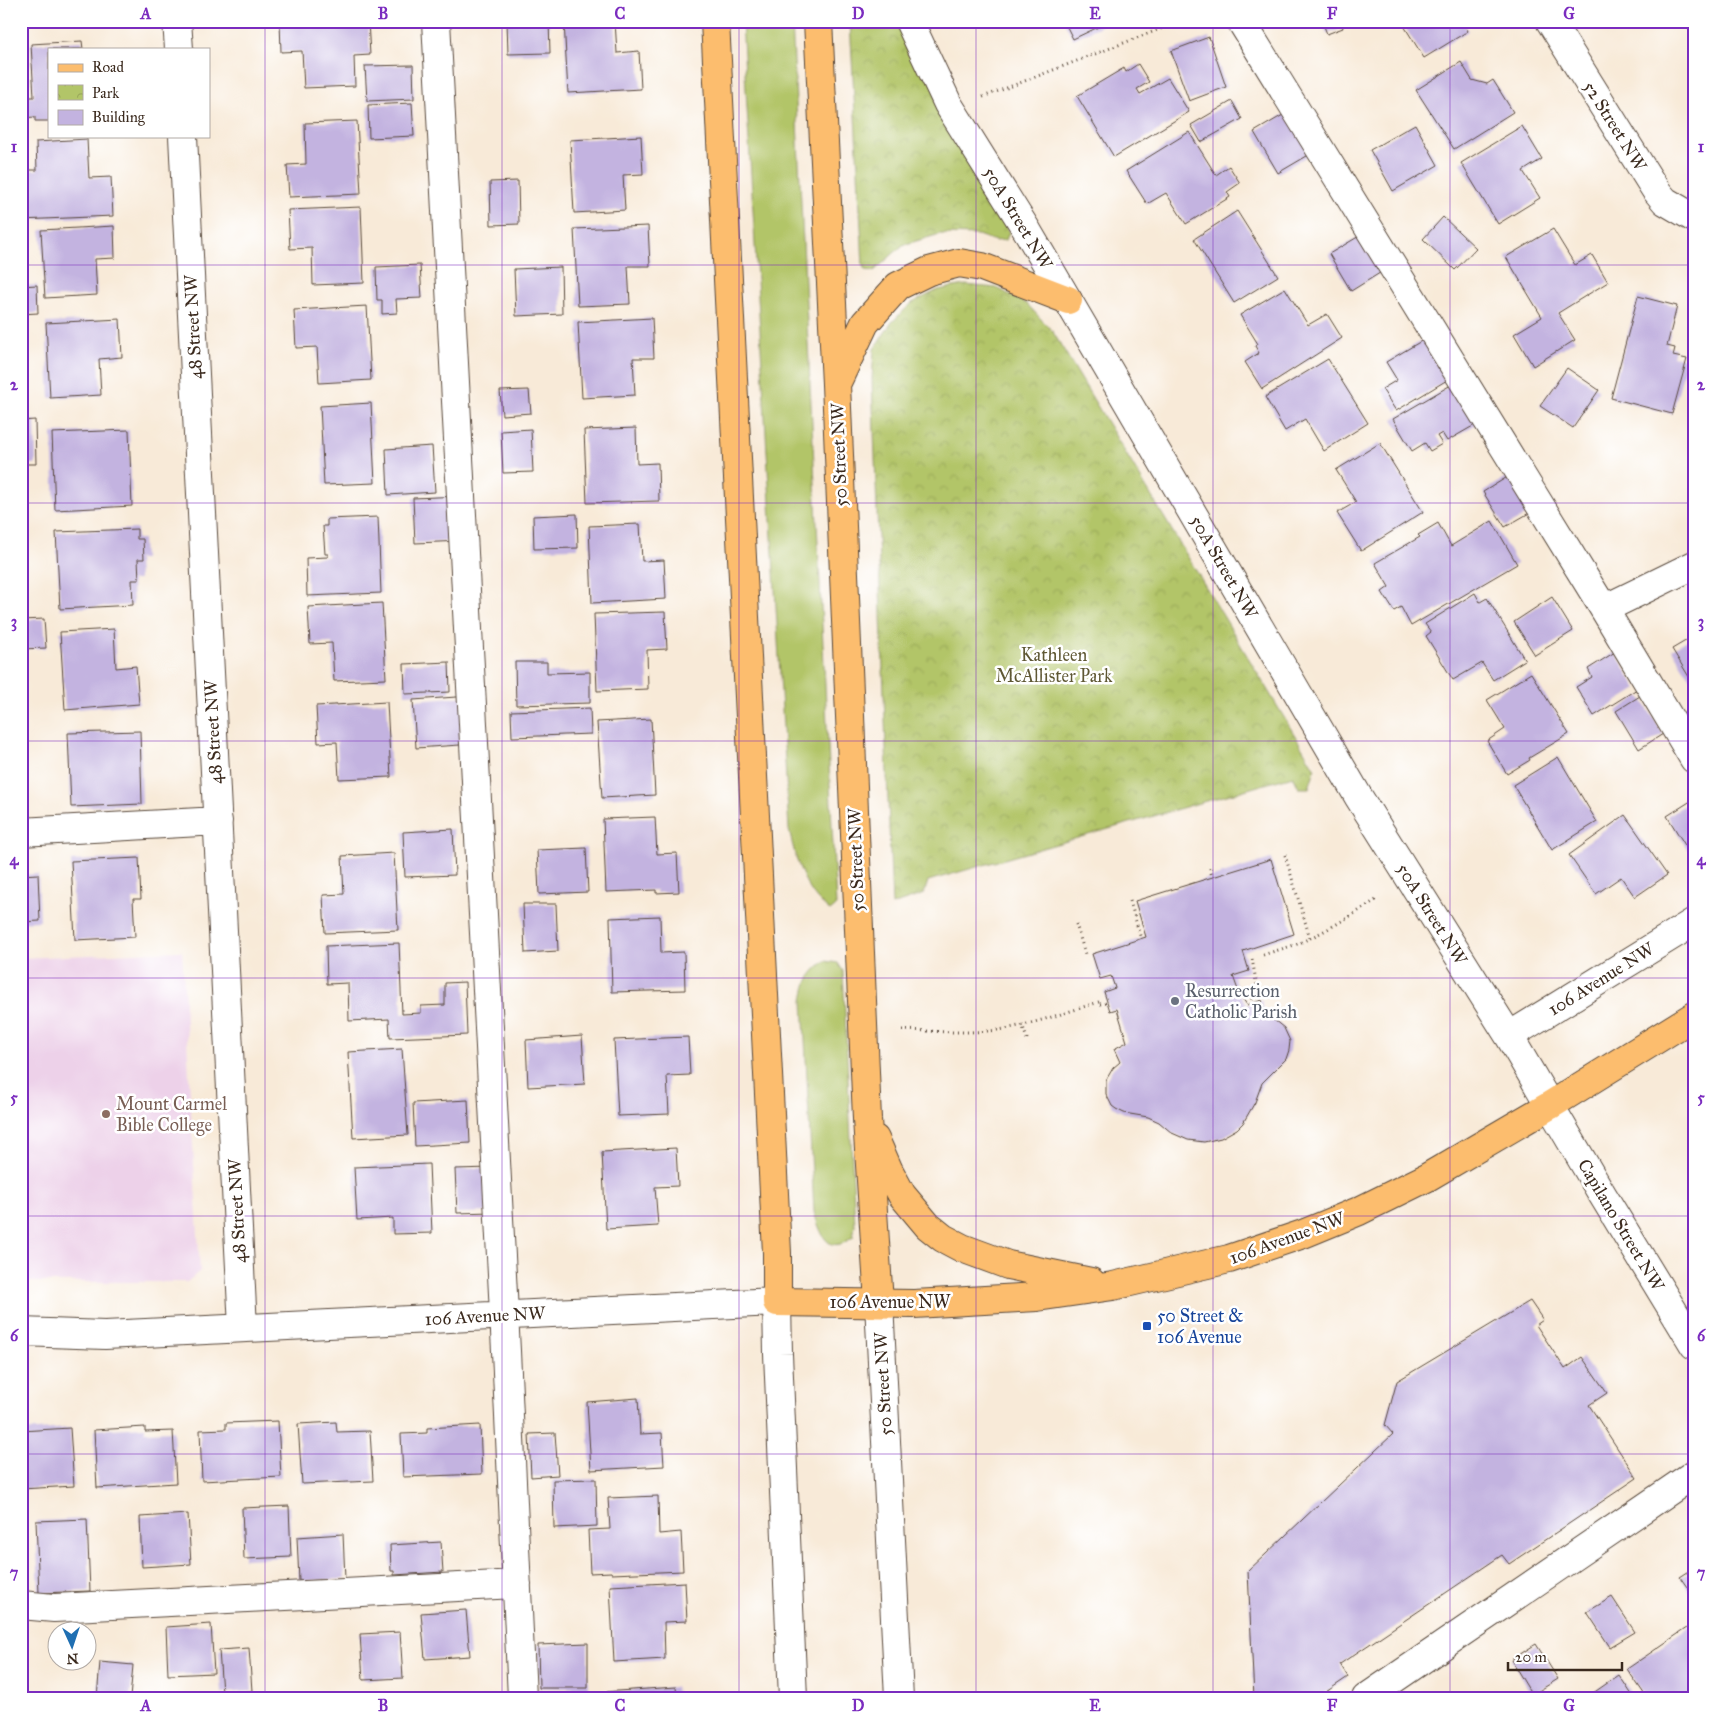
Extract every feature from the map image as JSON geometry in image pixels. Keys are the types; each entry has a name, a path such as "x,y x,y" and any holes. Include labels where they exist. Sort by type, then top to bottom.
{"main road":[{"path":"715,21 778,1302"},
{"name":"50 Street NW","path":"818,21 836,384 867,1119 879,1303"},
{"path":"836,384 865,323 898,286 929,271 959,263 982,267 1068,300"},
{"name":"106 Avenue NW","path":"778,1302 914,1304 1037,1297 1113,1286 1229,1260 1303,1234 1359,1211 1426,1178 1549,1106 1694,1016"},
{"path":"867,1119 889,1171 902,1195 928,1226 943,1238 962,1248 1008,1265 1113,1286"}],"street":[{"path":"177,21 178,48"},
{"path":"436,21 505,1314 522,1698"},
{"name":"50A Street NW","path":"909,21 948,104 1028,232 1358,796 1509,1036 1549,1106"},
{"path":"1241,21 1604,609 1694,759"},
{"name":"52 Street NW","path":"1550,21 1655,189 1665,201 1694,218"},
{"name":"48 Street NW","path":"183,138 243,1328"},
{"path":"1604,609 1694,566"},
{"path":"21,832 218,821"},
{"name":"106 Avenue NW","path":"1509,1036 1694,922"},
{"name":"Capilano Street NW","path":"1549,1106 1694,1345"},
{"path":"778,1302 778,1354 793,1698"},
{"name":"106 Avenue NW","path":"21,1332 105,1336 505,1314 778,1302"},
{"name":"50 Street NW","path":"879,1303 899,1698"},
{"path":"1366,1698 1694,1474"},
{"path":"21,1605 54,1608 517,1584"}],"path":[{"path":"975,100 1181,21"},
{"path":"1285,855 1310,938"},
{"path":"1210,868 1212,877"},
{"path":"1263,955 1310,938 1341,922 1376,900"},
{"path":"1130,901 1141,939"},
{"path":"1076,924 1085,954"},
{"path":"1252,959 1259,996 1252,999 1254,1002"},
{"path":"902,1030 958,1033 999,1030 1100,1003 1107,1003"},
{"path":"1022,1024 1028,1042"}],"shaded area":[{"name":"Mount Carmel Bible College","path":"182,951 200,1271 187,1282 21,1282 21,958"}],"green space":[{"path":"742,21 792,21 836,906 830,911 807,885 798,864 789,830"},
{"path":"850,21 897,21 969,148 1009,232 1006,240 995,241 978,235 940,234 903,245 874,271 865,270 863,266"},
{"name":"Kathleen McAllister Park","path":"965,285 997,288 1027,304 1053,332 1315,769 1309,788 1299,788 1293,776 928,881 924,894 892,905 872,379 874,349 892,322 912,303 938,290"},
{"path":"825,961 838,963 843,971 855,1226 853,1237 837,1245 831,1244 826,1240 819,1228 814,1212 803,1001 809,978"}],"building":[{"path":"280,21 368,21 370,55 354,56 355,86 304,88 302,51 281,52"},
{"path":"507,21 549,21 550,53 508,54"},
{"path":"564,21 615,21 617,53 639,51 641,89 568,93"},
{"path":"1064,21 1111,21 1073,39"},
{"path":"1322,21 1341,21 1343,28 1327,34"},
{"path":"1401,21 1462,21 1468,31 1424,58"},
{"path":"1684,21 1694,21 1694,38"},
{"path":"1209,37 1226,87 1189,101 1171,51"},
{"path":"82,41 83,48 48,48 48,121 35,121 35,117 21,118 21,97 34,97 31,44"},
{"path":"1461,62 1472,80 1487,84 1493,80 1513,112 1454,149 1416,90"},
{"path":"1138,64 1149,82 1137,89 1140,94 1168,78 1189,112 1114,157 1077,96 1124,68 1126,72"},
{"path":"413,65 414,99 367,101 365,66"},
{"path":"1232,101 1242,119 1201,142 1191,125"},
{"path":"412,103 414,136 369,138 368,105"},
{"path":"1288,112 1312,153 1278,173 1254,132"},
{"path":"357,121 361,194 289,197 287,165 306,164 305,123"},
{"path":"1415,124 1438,165 1393,191 1370,150"},
{"path":"1522,126 1542,159 1523,171 1540,198 1498,224 1461,163"},
{"path":"1189,132 1216,175 1229,166 1240,183 1227,192 1230,197 1186,224 1166,193 1147,204 1126,171"},
{"path":"641,136 643,174 623,175 625,210 574,213 570,140"},
{"path":"87,139 89,178 111,177 113,216 21,220 21,170 37,170 36,142"},
{"path":"518,181 519,224 491,225 490,182"},
{"path":"361,207 364,283 313,285 312,248 290,249 288,210"},
{"path":"1237,211 1278,276 1234,303 1194,239"},
{"path":"1443,217 1476,248 1455,270 1423,239"},
{"path":"114,226 115,258 95,259 97,295 45,298 41,230"},
{"path":"648,226 650,266 628,266 630,304 578,306 574,229"},
{"path":"1553,229 1575,265 1592,255 1608,282 1558,313 1575,340 1533,366 1514,334 1542,317 1506,257"},
{"path":"1361,235 1383,271 1351,291 1329,254"},
{"path":"420,265 422,298 396,299 397,313 382,314 382,300 377,300 376,267"},
{"path":"561,267 562,314 516,316 514,269"},
{"path":"37,285 38,313 21,314 21,286"},
{"path":"1285,288 1308,325 1327,314 1342,338 1262,389 1245,362 1259,353 1255,346 1258,344 1240,315"},
{"path":"1638,296 1677,306 1667,346 1675,348 1673,356 1687,359 1672,414 1611,398"},
{"path":"367,306 371,380 319,383 317,347 296,348 294,310"},
{"path":"652,318 654,358 633,358 635,395 582,398 578,322"},
{"path":"120,319 122,357 99,359 101,395 50,398 46,323"},
{"path":"1428,337 1452,377 1396,411 1382,389 1397,380 1386,362"},
{"path":"1328,359 1368,423 1324,451 1305,419 1285,431 1265,397"},
{"path":"1567,368 1599,390 1573,428 1540,406"},
{"path":"1456,382 1480,422 1447,441 1442,433 1437,436 1442,444 1430,451 1425,443 1412,451 1393,419"},
{"path":"529,390 531,413 502,415 500,391"},
{"path":"371,403 375,483 324,485 320,406"},
{"path":"35,420 36,464 21,464 21,421"},
{"path":"636,428 637,464 658,463 659,501 587,503 584,430"},
{"path":"531,429 533,472 503,473 501,431"},
{"path":"129,430 132,506 55,510 52,433"},
{"path":"1380,443 1423,512 1361,551 1337,513 1356,502 1336,470"},
{"path":"432,446 435,492 388,495 386,449"},
{"path":"1509,476 1531,512 1505,527 1483,492"},
{"path":"461,496 463,541 415,543 413,498"},
{"path":"577,514 578,548 534,549 533,516"},
{"path":"378,517 381,593 307,596 306,558 328,557 328,554 325,554 323,526 327,526 327,519"},
{"path":"1492,521 1517,564 1411,626 1401,607 1394,611 1382,592 1389,587 1375,563 1420,537 1418,535 1438,523 1451,546"},
{"path":"640,524 642,561 664,560 666,599 592,603 589,526"},
{"path":"137,529 137,539 143,539 144,559 138,559 139,580 132,580 133,605 60,609 56,532"},
{"path":"1475,593 1480,602 1487,598 1525,660 1493,680 1482,663 1453,680 1426,636 1431,632 1425,624"},
{"path":"1552,597 1573,631 1535,655 1514,622"},
{"path":"382,603 386,679 334,681 332,643 310,644 308,607"},
{"path":"665,612 667,649 647,650 648,689 597,691 594,614"},
{"path":"44,619 46,648 21,649 21,620"},
{"path":"114,629 116,668 136,666 139,704 65,710 60,632"},
{"path":"1694,636 1694,685 1672,649"},
{"path":"1615,652 1637,689 1594,716 1576,687 1592,677 1588,669"},
{"path":"449,662 450,692 405,694 404,664"},
{"path":"515,662 547,662 547,673 590,672 590,703 516,705"},
{"path":"1531,673 1569,734 1529,758 1530,760 1507,774 1487,741 1505,729 1487,700"},
{"path":"471,696 474,744 416,748 413,700"},
{"path":"1640,696 1663,734 1639,749 1616,711"},
{"path":"387,702 391,777 339,779 337,742 318,743 316,706"},
{"path":"590,708 591,734 512,737 511,711"},
{"path":"651,719 655,795 602,798 597,722"},
{"path":"140,731 142,804 71,807 68,733"},
{"path":"1558,757 1597,822 1552,850 1513,785"},
{"path":"1694,799 1694,847 1688,850 1667,816"},
{"path":"1625,815 1667,875 1635,897 1621,877 1596,894 1569,855"},
{"path":"655,817 657,854 677,853 679,892 656,893 656,890 606,892 603,819"},
{"path":"453,829 455,875 405,877 403,832"},
{"path":"586,848 588,892 539,894 537,850"},
{"path":"394,853 398,930 325,933 323,895 344,894 342,856"},
{"path":"139,858 141,899 133,899 135,937 75,940 71,861"},
{"name":"Resurrection Catholic Parish","path":"1271,859 1294,934 1243,951 1249,971 1233,976 1239,993 1247,1005 1262,1000 1265,1017 1274,1020 1284,1028 1290,1041 1286,1059 1262,1083 1254,1105 1243,1123 1237,1129 1221,1138 1204,1142 1188,1140 1172,1133 1159,1122 1148,1117 1124,1113 1116,1109 1112,1106 1106,1094 1106,1080 1113,1068 1120,1062 1114,1049 1127,1042 1117,1009 1110,1011 1104,992 1115,988 1111,976 1100,979 1092,954 1146,937 1135,901"},
{"path":"38,874 40,921 21,922 21,875"},
{"path":"523,904 556,904 558,951 525,953"},
{"path":"660,916 661,953 684,952 685,990 612,992 610,918"},
{"path":"399,943 402,1014 421,1013 421,1006 445,1005 445,983 465,982 467,1035 390,1038 389,1019 349,1021 348,983 327,984 326,946"},
{"path":"582,1036 585,1084 528,1087 526,1040"},
{"path":"688,1037 690,1075 667,1076 669,1114 618,1116 614,1040"},
{"path":"402,1049 408,1135 353,1138 348,1052"},
{"path":"468,1100 470,1143 415,1146 413,1103"},
{"path":"676,1148 678,1186 655,1187 658,1226 606,1229 602,1152"},
{"path":"429,1164 432,1233 393,1234 393,1218 357,1220 354,1167"},
{"path":"491,1168 493,1212 457,1213 455,1169"},
{"path":"1530,1301 1543,1320 1536,1325 1565,1369 1582,1357 1607,1393 1589,1405 1637,1478 1509,1564 1502,1555 1340,1664 1348,1677 1317,1698 1254,1698 1248,1571 1393,1434 1385,1425 1397,1381"},
{"path":"638,1398 640,1434 662,1433 664,1466 591,1470 587,1402"},
{"path":"278,1421 281,1477 202,1481 200,1430 226,1429 226,1423"},
{"path":"336,1422 337,1432 370,1431 373,1481 302,1484 298,1424"},
{"path":"480,1425 482,1474 403,1477 401,1434 427,1433 427,1428"},
{"path":"145,1427 145,1432 173,1431 176,1483 97,1488 94,1430"},
{"path":"70,1428 74,1486 21,1489 21,1431"},
{"path":"555,1433 558,1475 531,1477 529,1434"},
{"path":"596,1479 597,1526 554,1528 553,1480"},
{"path":"658,1496 659,1534 681,1532 683,1571 590,1573 588,1530 610,1529 608,1498"},
{"path":"289,1506 291,1557 244,1559 242,1508"},
{"path":"188,1514 191,1564 142,1567 140,1517"},
{"path":"87,1519 90,1591 39,1593 36,1521"},
{"path":"343,1534 345,1579 299,1581 297,1537"},
{"path":"441,1542 443,1572 394,1575 394,1571 391,1571 390,1545"},
{"path":"1694,1568 1694,1597 1680,1577"},
{"path":"685,1582 687,1621 664,1622 665,1659 614,1662 610,1586"},
{"path":"1612,1597 1635,1632 1610,1647 1587,1612"},
{"path":"466,1610 470,1656 425,1659 421,1613"},
{"path":"1694,1623 1694,1696 1690,1698 1647,1698 1627,1669"},
{"path":"211,1624 214,1673 168,1675 166,1627"},
{"path":"400,1632 403,1678 363,1680 360,1634"},
{"path":"588,1643 588,1688 539,1688 538,1645"},
{"path":"1536,1644 1558,1679 1532,1695 1511,1660"},
{"path":"249,1648 252,1691 222,1693 219,1650"},
{"path":"100,1662 133,1665 130,1698 97,1698"},
{"path":"1619,1675 1634,1698 1586,1698"},
{"path":"676,1687 677,1698 603,1698 603,1692"}],"place":[{"name":"Resurrection Catholic Parish","path":"1175,1001"},
{"name":"Mount Carmel Bible College","path":"106,1114"},
{"name":"50 Street & 106 Avenue","path":"1147,1326"}]}
